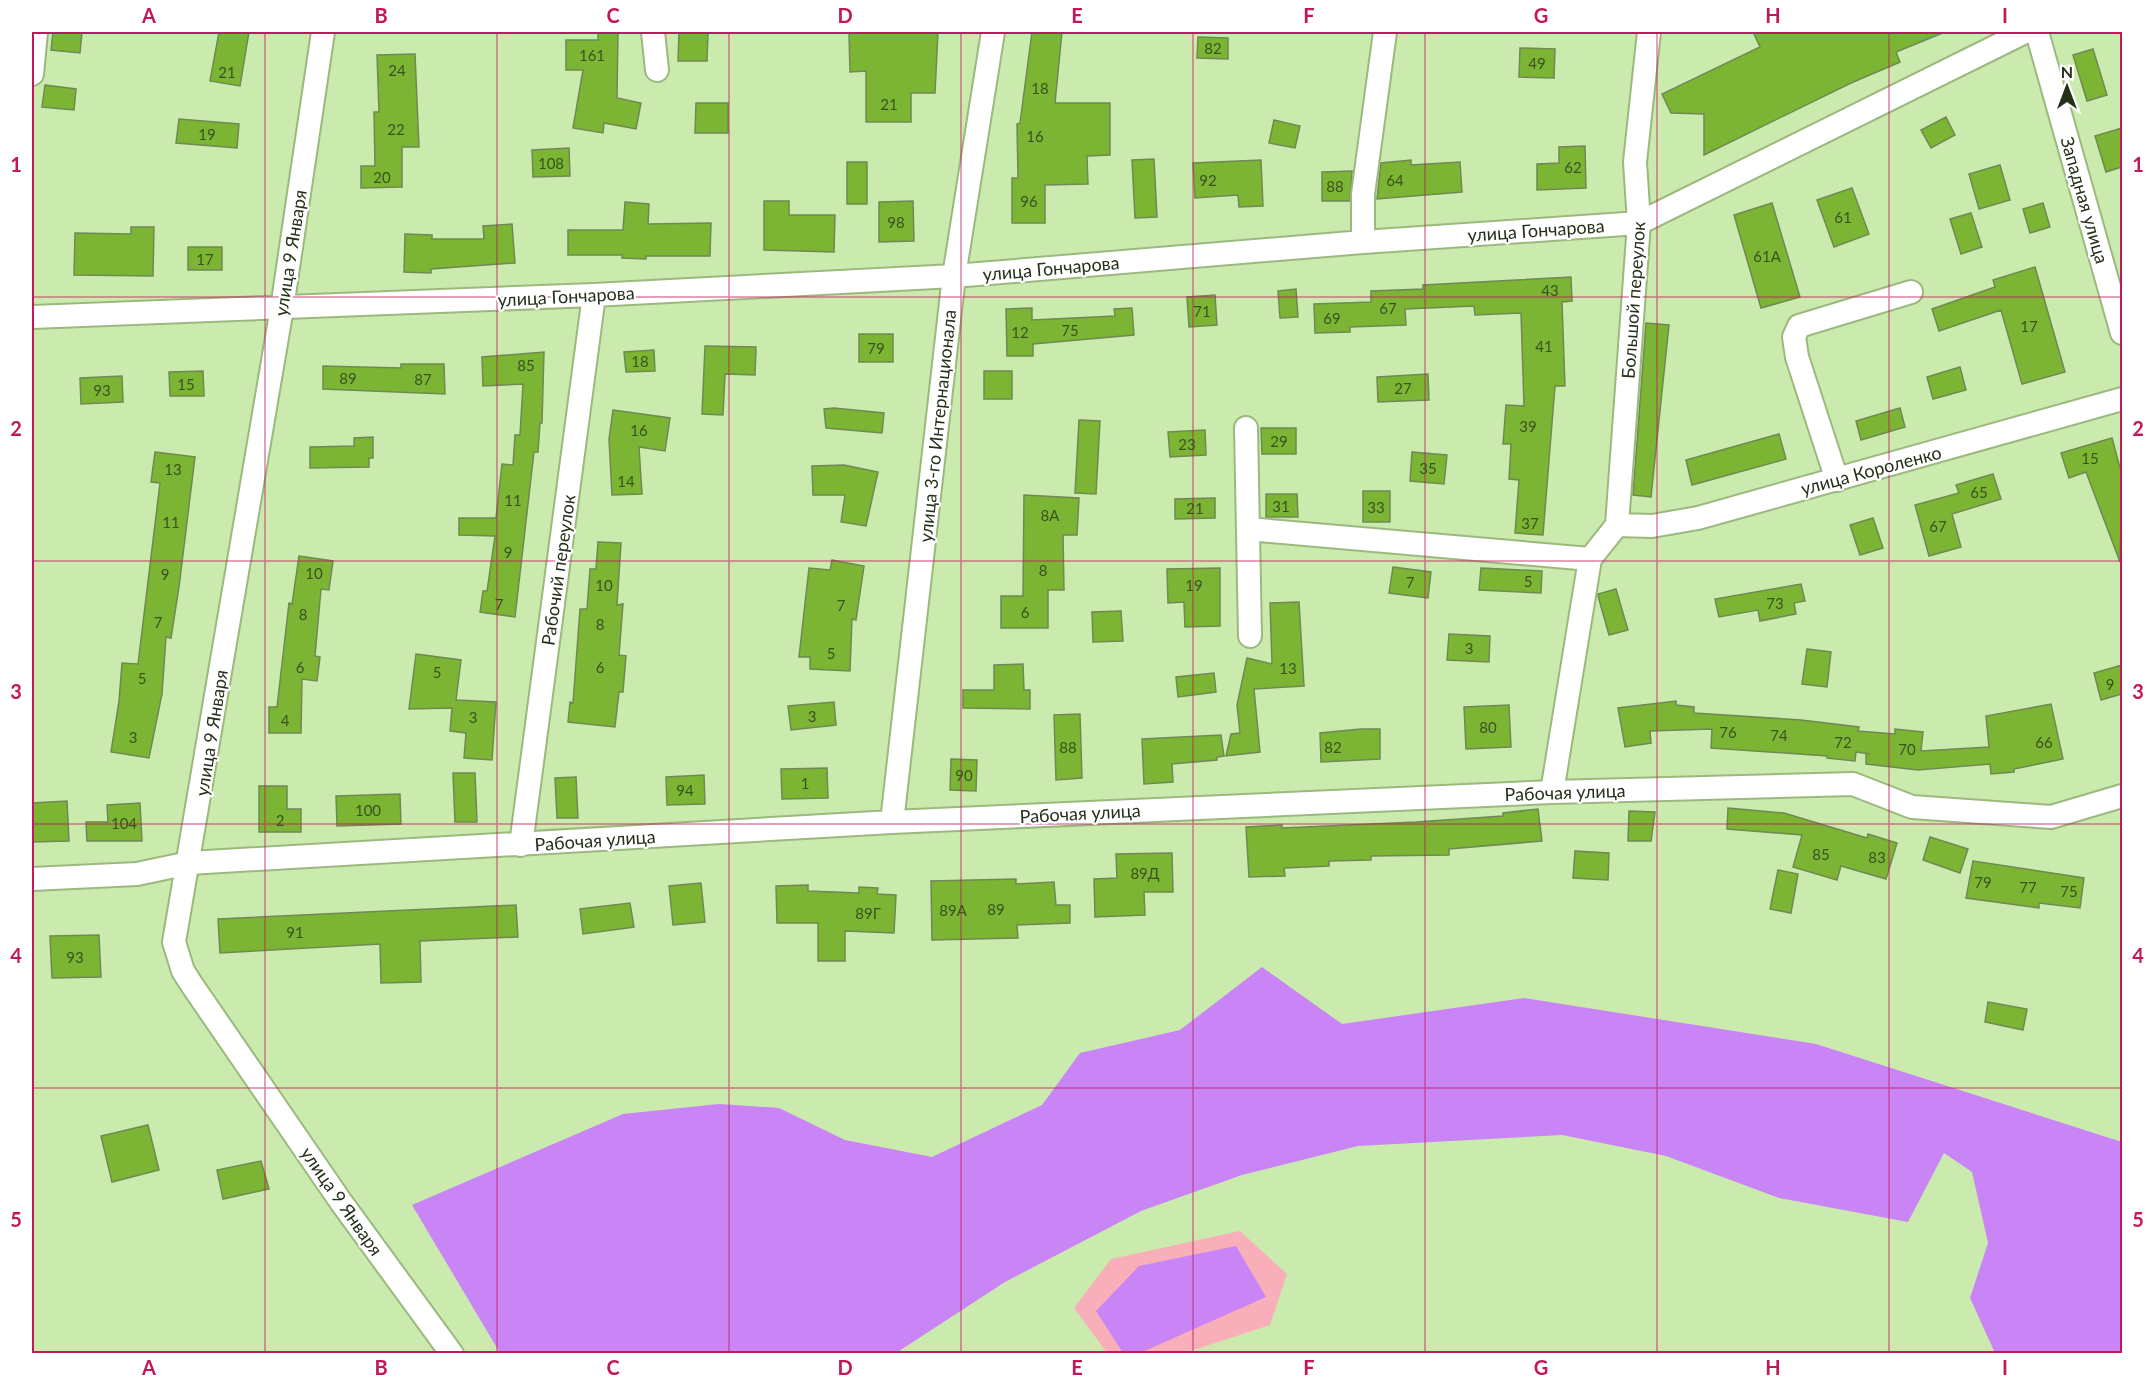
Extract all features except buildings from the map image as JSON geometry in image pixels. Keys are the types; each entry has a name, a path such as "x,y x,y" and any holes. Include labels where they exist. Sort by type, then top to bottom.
{"street":[{"path":"32,74 36,32"},
{"name":"улица 9 Января","path":"323,32 282,308 174,942 183,971 341,1202 452,1353"},
{"path":"652,32 657,70"},
{"name":"улица 3-го Интернационала","path":"892,822 954,276 993,32"},
{"path":"1363,242 1364,194 1385,32"},
{"name":"Большой переулок","path":"1617,525 1639,223 1635,162 1648,32"},
{"name":"улица Гончарова","path":"32,317 594,295 954,276 1363,242 1639,223 2025,32"},
{"name":"Западная улица","path":"2037,32 2122,333"},
{"path":"1837,480 1797,357 1794,337 1799,326 1911,292"},
{"name":"Рабочий переулок","path":"521,845 594,295"},
{"name":"улица Короленко","path":"1617,525 1652,526 1698,518 2122,399"},
{"path":"1246,428 1250,636"},
{"path":"1552,792 1590,559 1617,525"},
{"path":"1248,529 1590,559"},
{"name":"Рабочая улица","path":"32,879 137,874 189,863 892,822 1552,792 1854,784 1912,807 2051,817 2122,796"}],"shaded area":[{"path":"1262,967 1342,1024 1524,998 1816,1044 2122,1142 2122,1353 1995,1353 1970,1298 1988,1243 1972,1172 1944,1153 1908,1222 1779,1198 1666,1156 1562,1135 1358,1146 1242,1175 1141,1211 1005,1282 896,1353 500,1353 412,1205 623,1114 719,1104 779,1108 845,1140 932,1157 1042,1105 1080,1053 1180,1030"},
{"path":"1240,1231 1287,1274 1270,1325 1185,1353 1107,1353 1074,1308 1111,1259"},
{"path":"1236,1246 1266,1297 1140,1353 1123,1353 1096,1311 1139,1266"}]}
